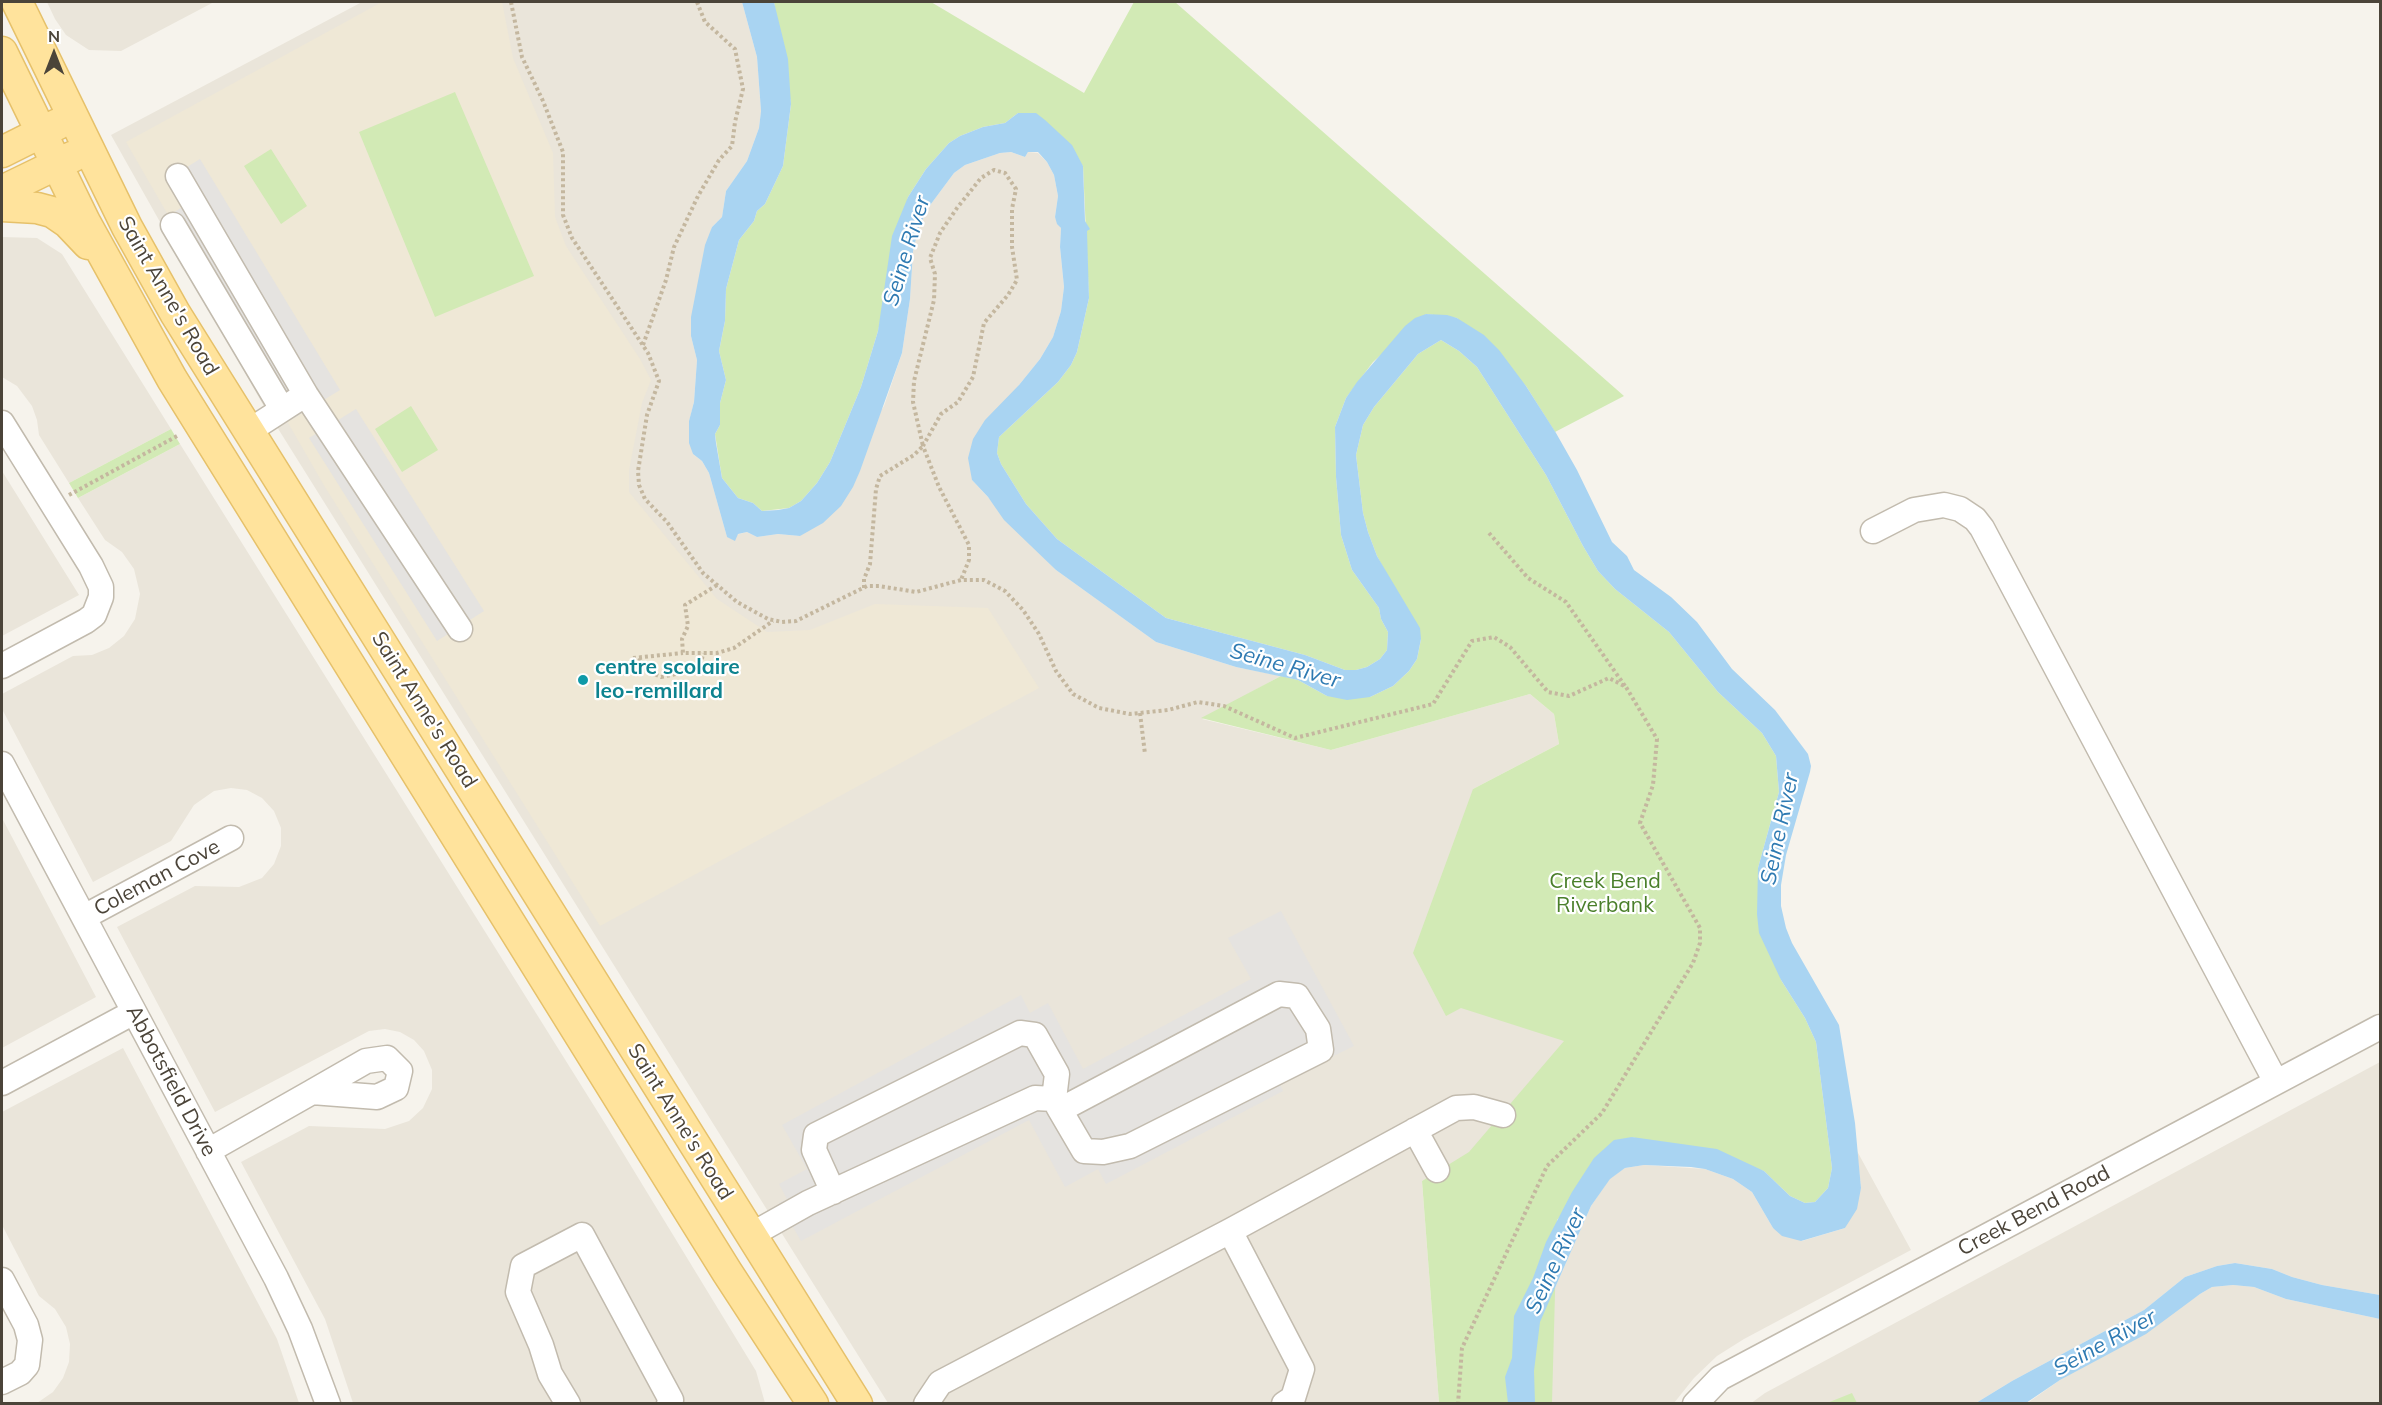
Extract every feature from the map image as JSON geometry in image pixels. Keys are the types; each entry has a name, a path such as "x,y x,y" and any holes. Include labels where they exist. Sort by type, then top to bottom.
{"main road":[{"name":"Saint Anne's Road","path":"17,2 150,271 205,364 857,1404"},
{"name":"Saint Anne's Road","path":"2,52 85,222 172,380 727,1272 797,1390 813,1404"},
{"path":"2,152 73,118"},
{"path":"2,191 89,150"},
{"path":"2,206 37,208 52,212 68,223 85,240 121,285"}],"street":[{"path":"178,176 306,395 460,629"},
{"path":"173,225 282,409"},
{"path":"249,431 306,395"},
{"path":"2,423 97,576 101,587 99,606 94,615 2,666"},
{"path":"1873,531 1914,510 1944,505 1960,509 1975,519 1982,528 2276,1082"},
{"name":"Abbotsfield Drive","path":"2,764 288,1303 312,1358 328,1404"},
{"name":"Coleman Cove","path":"84,917 231,838"},
{"path":"751,1235 833,1192 1035,1098 1057,1104 1279,994 1296,996 1318,1029 1321,1050 1130,1146 1103,1152 1084,1151 1057,1104 1057,1074 1035,1035 1020,1033 816,1135 814,1150 833,1192"},
{"path":"2,1083 134,1012"},
{"name":"Creek Bend Road","path":"1695,1404 1720,1378 2380,1027"},
{"path":"208,1151 312,1092"},
{"path":"926,1404 940,1383 1230,1231 1456,1108 1474,1107 1503,1115"},
{"path":"1415,1130 1437,1170"},
{"path":"1230,1231 1302,1369 1293,1398 1284,1404"},
{"path":"567,1404 550,1374 541,1345 518,1292 523,1266 582,1235 671,1400 669,1404"},
{"path":"2,1280 26,1324 30,1340 27,1365 20,1372 2,1382"}],"path":[{"path":"511,2 522,57 543,101 563,152 563,215 572,238 643,345 659,381 647,415 638,471 639,485 645,499 667,522 703,573 737,602 774,620 796,621 864,588 879,585 916,592 961,580 984,580 1005,591 1023,610 1039,634 1056,672 1073,694 1099,708 1130,714 1168,710 1197,702 1224,706 1296,738 1433,704 1472,640 1494,637 1510,647 1548,692 1569,696 1609,678 1626,687"},
{"path":"643,345 666,280 674,247 698,196 719,160 732,146 743,89 735,49 705,22 697,2"},
{"path":"864,588 864,579 870,564 876,489 880,476 914,455 923,446 941,414 958,402 973,377 984,324 1008,295 1017,280 1012,247 1012,209 1016,189 1005,173 994,170 981,178 957,208 940,233 930,258 935,274 934,300 914,381 914,402 923,446 939,487 969,545 969,560 961,580"},
{"path":"52,504 179,435"},
{"path":"1458,1404 1462,1348 1547,1166 1602,1113 1693,963 1700,943 1700,927 1640,823 1653,785 1658,739 1626,687 1566,602 1528,578 1489,533"},
{"path":"683,653 682,639 688,626 685,605 717,585"},
{"path":"633,658 683,653 717,653 734,648 774,620"},
{"path":"639,658 648,671 661,676 686,672 701,665 703,653"},
{"path":"1140,713 1145,754"}],"shaded area":[{"path":"47,2 214,2 121,51 89,50 66,35"},
{"path":"362,2 742,2 757,57 761,111 759,128 747,161 726,191 722,217 712,227 691,336 697,360 694,402 689,422 693,454 702,461 709,473 727,537 747,532 757,537 778,534 800,536 884,406 902,353 910,299 913,251 919,227 928,208 954,173 965,165 1000,153 1011,152 1025,157 1028,152 1038,153 1047,162 1054,175 1058,196 1055,217 1061,228 1060,247 1064,287 1061,311 1053,337 1040,359 1019,385 972,480 1056,570 1156,642 1236,667 1281,676 1202,719 1331,750 1530,694 1554,714 1559,744 1473,789 1485,982 1617,1025 1543,1125 1422,1181 1439,1403 888,1403 262,403 111,135"},
{"path":"382,2 502,2 513,58 553,153 555,217 566,246 640,359 651,380 642,403 629,470 629,492 717,599 767,632 810,630 875,604 988,608 1039,688 600,926 325,487 126,142"},
{"path":"200,159 340,390 291,420 168,216 187,204 171,177"},
{"path":"2,237 37,238 62,254 171,429 69,483 39,435 32,406 17,386 2,377"},
{"path":"356,409 484,611 437,641 309,438"},
{"path":"180,444 606,1125 756,1371 765,1403 353,1403 325,1319 241,1162 309,1126 385,1129 409,1121 423,1108 432,1089 432,1070 424,1051 414,1040 400,1032 385,1029 369,1031 215,1112 117,927 195,886 239,887 262,878 274,864 281,846 281,828 274,811 262,798 247,790 231,788 214,791 194,805 171,841 93,882 2,709 2,694 73,656 92,655 109,648 124,636 135,619 140,594 134,569 122,552 105,540 78,498"},
{"path":"2,471 79,595 2,636"},
{"path":"2,818 96,997 2,1048"},
{"path":"1281,911 1354,1046 1299,1073 1277,1079 1283,1091 1106,1184 1098,1169 1065,1187 1029,1120 801,1241 779,1203 787,1199 779,1184 807,1169 782,1125 1021,995 1030,1013 1048,1003 1083,1069 1251,979 1228,938"},
{"path":"123,1048 277,1339 299,1403 37,1403 53,1392 63,1378 69,1362 70,1344 66,1327 55,1309 39,1296 2,1225 2,1112"},
{"path":"2380,1062 2380,1295 2322,1285 2272,1269 2235,1263 2217,1266 2185,1277 2144,1310 2012,1381 1976,1403 1750,1404 1765,1393"},
{"path":"1857,1151 1911,1250 1744,1339 1717,1356 1694,1378 1674,1403 1535,1404 1540,1322 1591,1206 1610,1178 1625,1168 1644,1165 1705,1169 1733,1179 1752,1192 1773,1228 1802,1241 1845,1228 1861,1188"},
{"path":"2233,1285 2254,1287 2286,1299 2380,1319 2380,1403 2026,1404 2060,1380 2212,1287"}],"green space":[{"path":"774,2 931,2 1084,93 1134,2 1175,2 1624,396 1555,432 1526,386 1457,318 1426,314 1373,362 1346,398 1335,427 1341,535 1352,570 1379,608 1381,619 1388,632 1387,650 1380,659 1367,667 1345,670 1305,655 1166,618 1057,539 1026,504 1001,464 997,453 999,437 1058,382 1071,365 1077,352 1089,298 1083,166 1018,113 1005,123 983,127 960,136 949,143 926,169 908,197 878,331 861,387 830,462 817,483 801,501 789,508 762,511 753,503 738,498 722,478 715,434 720,425 720,403 726,380 719,351 725,321 726,289 739,240 754,221 757,211 765,204 783,166 791,104"},
{"path":"455,92 534,276 435,317 359,132"},
{"path":"271,149 307,206 281,224 244,166"},
{"name":"Creek Bend Riverbank","path":"1441,340 1459,351 1477,367 1546,475 1598,571 1615,589 1669,632 1718,692 1762,733 1776,756 1779,792 1758,868 1781,980 1805,1018 1816,1042 1832,1168 1828,1188 1815,1202 1805,1203 1790,1196 1764,1171 1632,1137 1557,1220 1552,1403 1439,1403 1422,1181 1469,1152 1564,1041 1461,1008 1446,1016 1413,953 1473,789 1559,744 1554,714 1530,694 1331,750 1201,718 1281,676 1298,680 1327,696 1370,697 1393,686 1409,671 1417,659 1421,639 1377,556 1368,532 1363,513 1356,455 1363,425 1374,407 1418,354"},
{"path":"411,406 438,450 402,472 375,429"},
{"path":"171,429 180,444 78,498 69,483"},
{"path":"1852,1393 1857,1403 1827,1403"}],"water":[{"name":"Seine River","path":"742,2 774,2 788,59 791,104 783,166 765,204 757,211 754,221 739,240 726,289 725,321 719,351 726,380 720,403 720,425 715,434 722,478 738,498 753,503 762,511 789,508 801,501 817,483 830,462 861,387 878,331 892,236 908,197 926,169 949,143 983,127 1005,123 1018,113 1036,113 1045,120 1072,145 1083,166 1085,221 1090,229 1087,231 1089,298 1077,352 1071,365 1058,382 999,437 997,453 1001,464 1026,504 1057,539 1166,618 1305,655 1345,670 1367,667 1380,659 1387,650 1388,632 1381,619 1379,608 1352,570 1341,535 1335,427 1346,398 1357,382 1405,326 1415,318 1426,314 1447,315 1457,318 1484,335 1499,350 1526,386 1556,433 1612,542 1627,556 1634,570 1671,597 1697,622 1732,669 1775,710 1808,754 1810,772 1786,855 1781,885 1781,906 1792,943 1839,1025 1855,1123 1861,1188 1857,1209 1845,1228 1801,1241 1782,1236 1773,1228 1752,1192 1733,1179 1705,1169 1691,1167 1644,1165 1625,1168 1610,1179 1591,1206 1540,1322 1534,1371 1535,1403 1508,1403 1505,1377 1512,1358 1514,1316 1533,1278 1546,1242 1572,1192 1594,1158 1614,1140 1632,1137 1717,1149 1764,1171 1790,1196 1805,1203 1815,1202 1828,1188 1832,1168 1816,1042 1805,1018 1781,980 1759,933 1758,868 1779,792 1776,756 1762,733 1718,692 1669,632 1615,589 1598,571 1546,475 1477,367 1459,351 1441,340 1418,354 1374,407 1363,425 1356,455 1363,513 1368,532 1377,556 1420,628 1421,639 1417,659 1409,671 1393,686 1370,697 1347,700 1327,696 1298,680 1236,667 1156,642 1056,570 1004,520 988,497 972,480 968,458 973,439 985,420 1019,385 1040,359 1053,337 1061,311 1064,287 1060,247 1061,228 1055,217 1058,196 1054,175 1038,152 1028,152 1025,157 1011,152 1000,153 965,165 954,173 928,208 919,227 913,251 910,299 902,353 860,471 841,506 823,523 800,536 778,534 757,537 747,532 738,534 735,541 727,537 709,473 702,461 693,454 689,443 689,421 694,402 697,360 691,336 691,317 705,245 712,227 722,217 726,191 747,161 759,128 761,111 757,57"},
{"path":"2235,1263 2272,1269 2322,1285 2380,1295 2380,1319 2286,1299 2254,1287 2233,1285 2212,1287 2146,1334 2060,1380 2026,1403 1976,1403 2012,1381 2144,1310 2185,1277 2217,1266"}],"place":[{"name":"centre scolaire leo-remillard","path":"583,680"}]}
